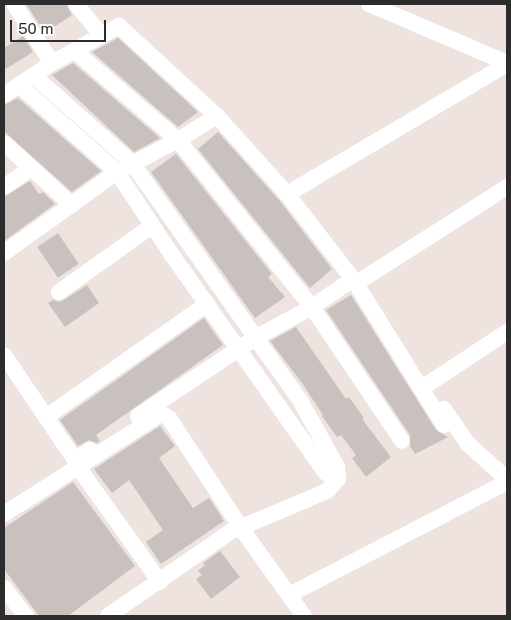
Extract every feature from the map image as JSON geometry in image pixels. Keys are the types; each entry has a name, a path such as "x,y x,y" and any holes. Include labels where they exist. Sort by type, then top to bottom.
{"street":[{"path":"14,4 52,63"},
{"path":"76,4 102,36"},
{"path":"369,4 507,64"},
{"path":"128,20 225,111 294,190 358,279 468,444 507,480 289,595"},
{"path":"4,95 52,63 76,52 119,26 217,116 287,194 358,279 444,426"},
{"path":"76,52 178,140 312,307 402,441"},
{"path":"294,190 507,64"},
{"path":"34,75 132,163 300,402 336,461 338,479 328,491 230,532 108,616"},
{"path":"19,85 117,172 172,256 326,473 338,479"},
{"path":"4,253 117,172 178,140 217,116"},
{"path":"4,143 30,169 72,205"},
{"path":"4,188 30,169"},
{"path":"4,355 76,460 154,404 239,348 312,307 507,187"},
{"path":"59,292 152,226"},
{"path":"172,256 189,244"},
{"path":"46,417 206,304"},
{"path":"428,384 507,332"},
{"path":"285,413 300,402"},
{"path":"4,514 158,414 165,415 241,528 304,616"},
{"path":"78,467 160,582"},
{"path":"4,588 26,616"}],"building":[{"path":"26,4 66,4 72,15 45,33"},
{"path":"23,36 33,52 4,70 4,48"},
{"path":"118,38 198,112 178,127 92,52"},
{"path":"73,63 160,138 134,152 52,75"},
{"path":"18,98 101,171 72,192 4,131 4,105"},
{"path":"218,132 279,200 332,269 310,288 198,149"},
{"path":"176,154 272,274 268,277 285,297 255,318 151,172"},
{"path":"30,181 39,194 43,192 55,204 4,241 4,197"},
{"path":"58,233 79,264 58,278 37,247"},
{"path":"87,285 99,303 65,327 48,303 53,300 59,302 64,300"},
{"path":"351,295 436,430 448,437 415,454 410,446 410,435 326,310"},
{"path":"204,318 223,345 96,435 100,441 97,443 89,440 78,446 60,420"},
{"path":"296,327 346,399 349,397 364,418 362,419 391,457 366,477 352,458 356,455 341,435 337,437 302,383 270,341"},
{"path":"160,426 175,446 159,458 193,508 209,498 224,521 161,564 146,542 163,530 129,480 112,493 94,469"},
{"path":"73,482 135,566 68,616 39,616 4,569 4,528"},
{"path":"220,551 240,577 211,599 196,579 202,575 198,571 205,565 203,563"}]}
